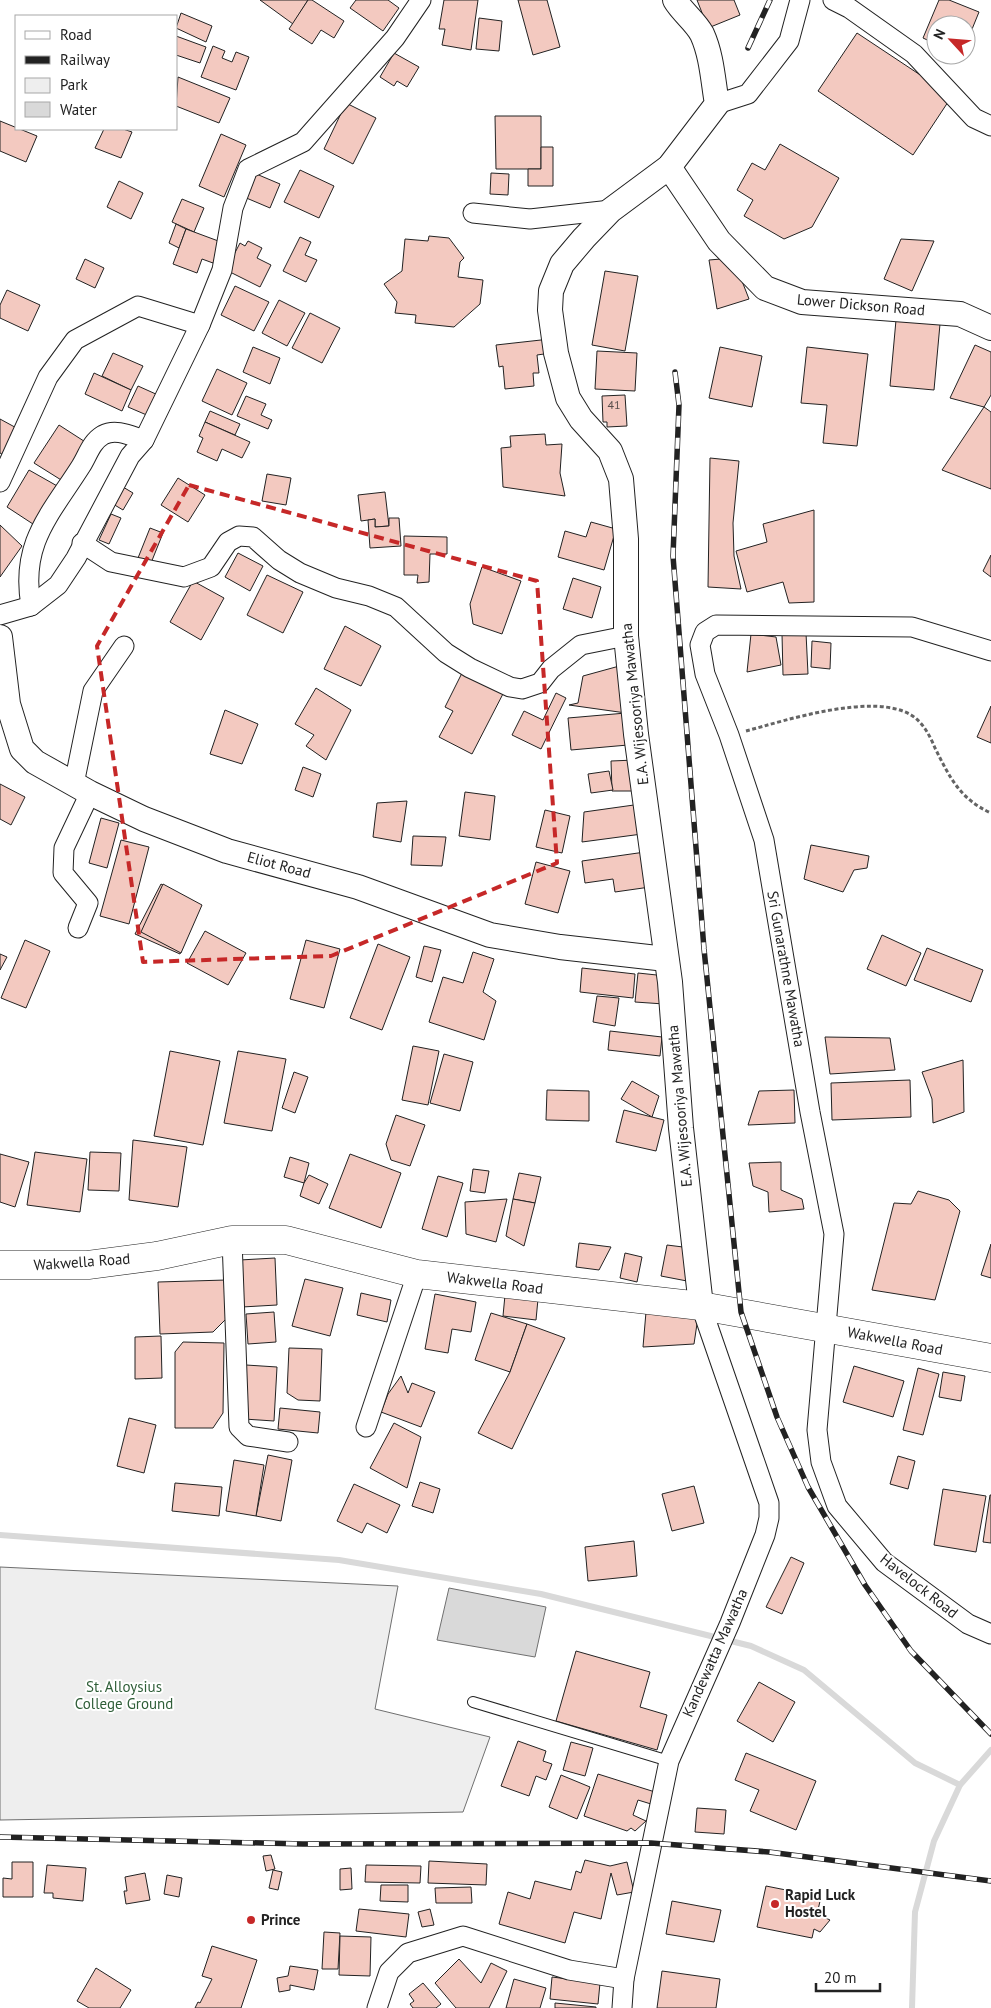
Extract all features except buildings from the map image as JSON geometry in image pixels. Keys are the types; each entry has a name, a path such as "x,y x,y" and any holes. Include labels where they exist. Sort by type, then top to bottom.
{"main road":[{"name":"Wakwella Road","path":"0,1264 88,1265 157,1256 232,1240 286,1240 417,1274 701,1306 991,1358"}],"street":[{"path":"0,615 31,606 58,585 76,558 130,456 144,440 200,325 222,270 233,208 248,169 303,142 395,38 421,0"},
{"path":"675,0 702,35 710,59 717,104 748,94 754,87 789,41 800,0"},
{"path":"833,0 849,8 914,54 974,118 991,126"},
{"name":"E.A. Wijesooriya Mawatha","path":"701,1306 681,1128 670,982 636,734 626,636 626,538 621,480 610,451 581,419 568,398 556,353 550,310 551,291 562,264 611,210 668,167 717,104"},
{"name":"Lower Dickson Road","path":"668,167 719,241 764,288 802,302 960,314 991,328"},
{"path":"473,213 530,219 611,210"},
{"path":"0,482 48,376 75,340 138,306 200,325"},
{"path":"31,606 28,588 30,556 56,501 82,465 92,444 102,435 114,431 144,440"},
{"path":"82,544 111,562 184,578 212,566 228,542 233,539 239,536 253,537 279,560 300,573 336,588 369,596 396,607 446,653 470,668 510,687 522,689 540,683 551,669 581,645 626,636"},
{"name":"Sri Gunarathne Mawatha","path":"827,1328 834,1234 814,1131 764,840 729,735 705,674 700,645 705,632 716,625 912,627 991,652"},
{"name":"Eliot Road","path":"0,637 8,704 15,734 22,749 35,762 144,819 227,851 358,887 490,935 560,947 666,958"},
{"path":"78,928 88,903 63,873 64,848 82,788 93,691 124,646"},
{"path":"232,1240 238,1428 248,1436 288,1442"},
{"path":"366,1427 417,1274"},
{"name":"Kandewatta Mawatha","path":"622,2008 624,1979 668,1761 730,1623 769,1518 769,1502 701,1306"},
{"name":"Havelock Road","path":"827,1328 817,1430 821,1462 837,1506 884,1562 968,1624 991,1634"},
{"path":"377,2008 389,1972 408,1953 463,1936 569,1970 624,1979"}],"lane":[{"path":"473,1702 668,1761"}],"path":[{"path":"729,735 823,711 883,706 911,715 927,731 952,782 974,805 991,813"}],"highlighted area":[{"path":"189,485 537,581 557,863 331,956 143,962 97,646"}],"green space":[{"name":"St. Alloysius College Ground","path":"0,1567 398,1586 375,1709 490,1737 463,1812 0,1820"}],"water":[{"path":"449,1588 546,1607 535,1657 437,1640"}],"waterway":[{"path":"0,1535 339,1560 541,1594 751,1646 804,1670 915,1763 960,1785"},
{"path":"912,2008 915,1912 934,1841 960,1785 991,1750"}],"railway":[{"path":"748,48 770,0"},
{"path":"675,372 679,405 673,556 704,949 741,1312 777,1417 808,1487 865,1585 911,1651 991,1734"},
{"path":"0,1837 303,1844 651,1843 769,1852 991,1881"}],"place":[{"name":"Rapid Luck Hostel","path":"775,1904"},
{"name":"Prince","path":"251,1920"}]}
